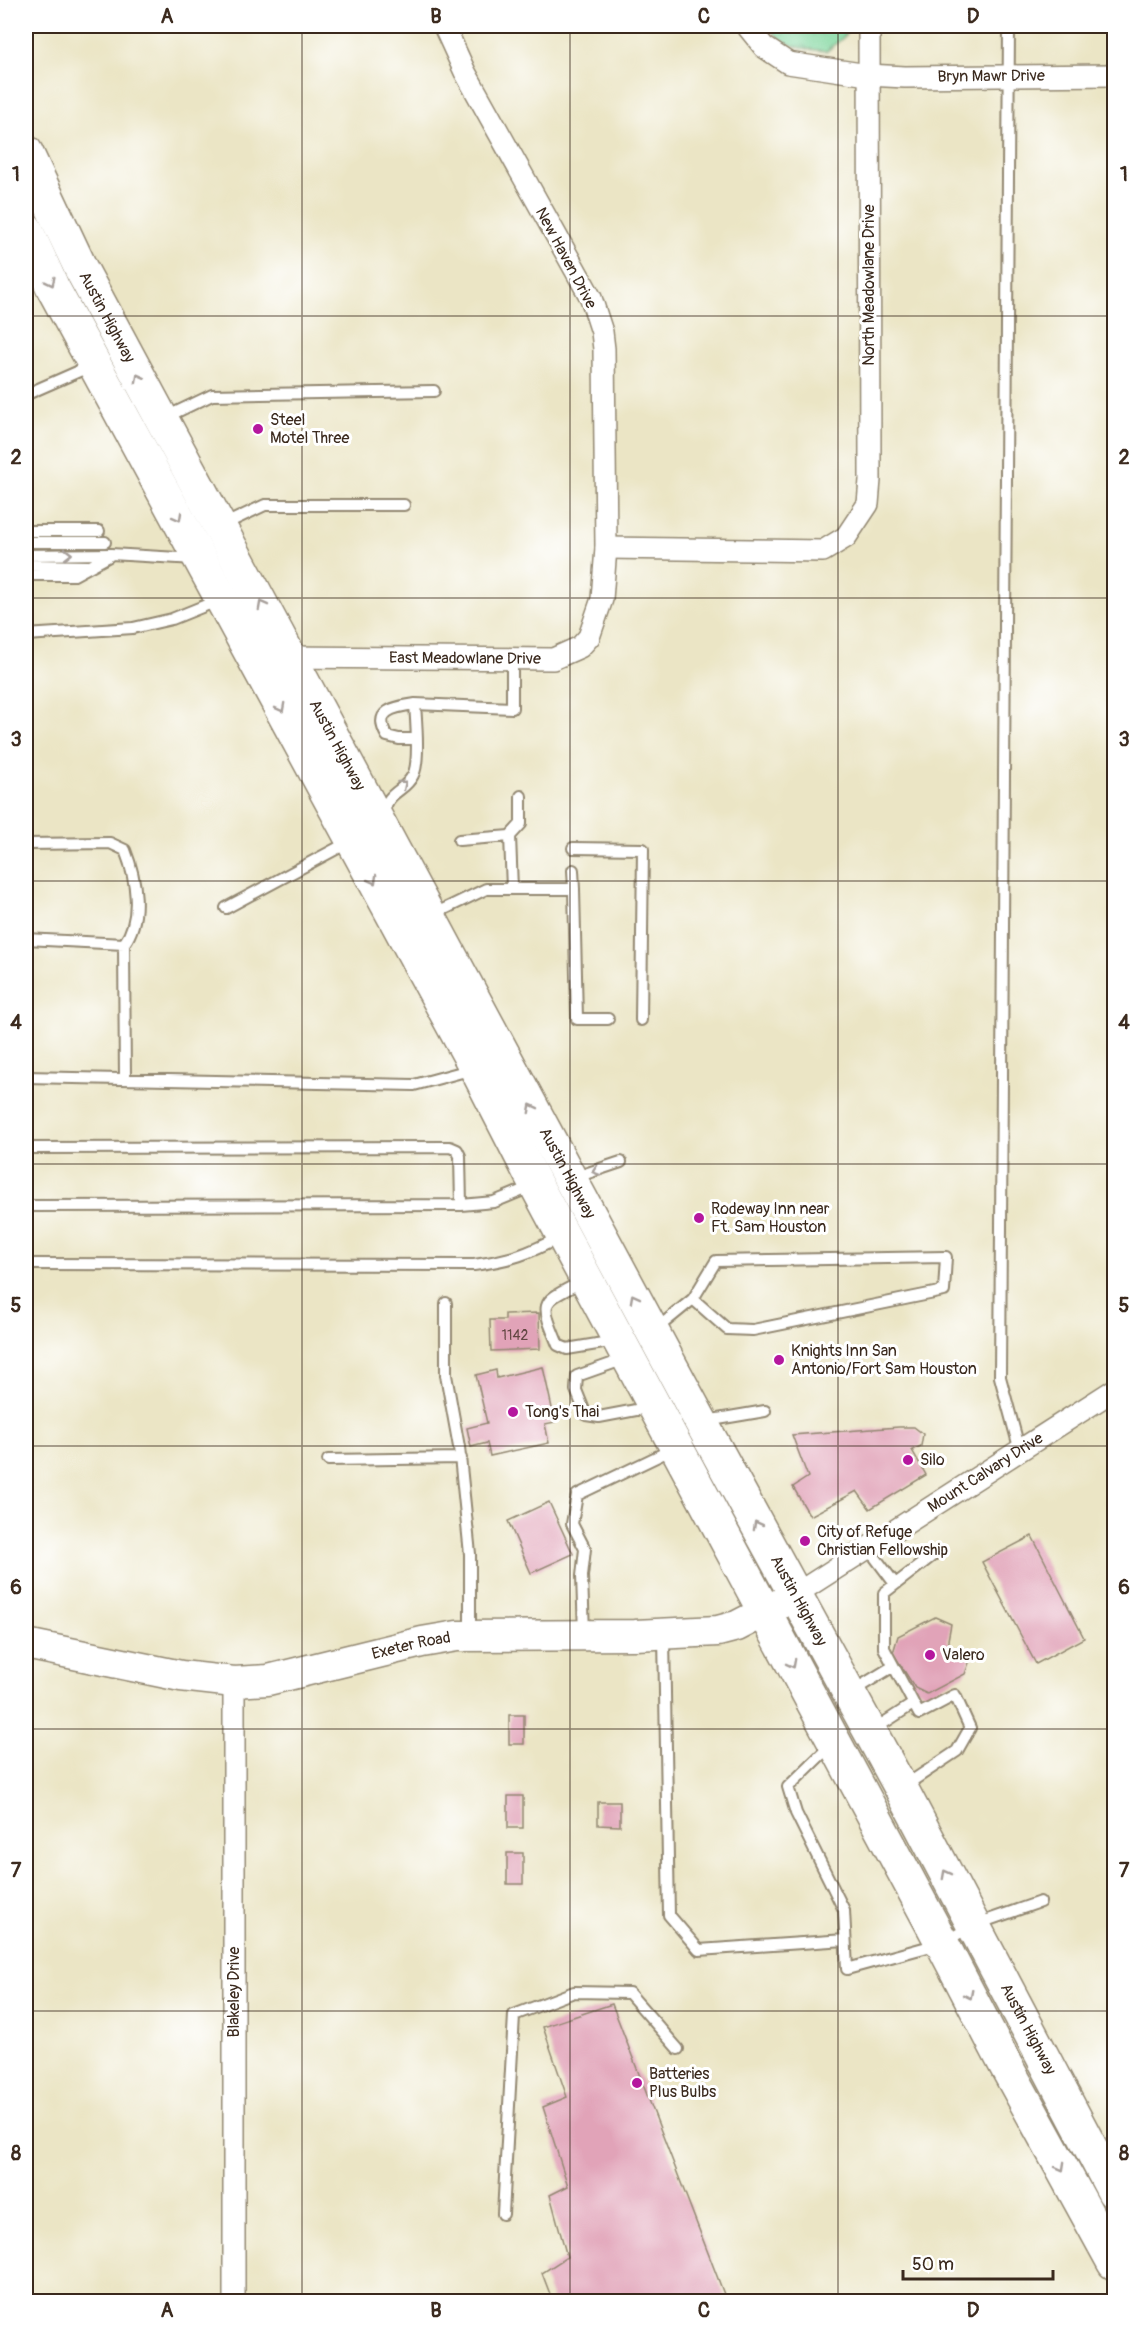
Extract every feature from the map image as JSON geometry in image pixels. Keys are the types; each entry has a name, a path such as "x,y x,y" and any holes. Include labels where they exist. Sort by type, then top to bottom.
{"main road":[{"name":"Austin Highway","path":"26,152 81,269 701,1422 901,1788 1114,2192"},
{"name":"Austin Highway","path":"26,229 53,288 476,1068 586,1280 1006,2066 1114,2263"}],"street":[{"name":"New Haven Drive","path":"444,26 465,72 591,298 602,332 606,548"},
{"name":"Bryn Mawr Drive","path":"747,26 764,47 788,63 868,75 1114,75"},
{"name":"North Meadowlane Drive","path":"606,548 823,551 846,537 868,504 870,480 869,26"},
{"name":"East Meadowlane Drive","path":"253,656 553,659 580,647 589,637 602,599 606,548"},
{"name":"Mount Calvary Drive","path":"796,1594 1114,1390"},
{"name":"Exeter Road","path":"26,1644 181,1676 234,1682 268,1680 422,1641 470,1636 717,1631 737,1626 796,1594"},
{"name":"Blakeley Drive","path":"234,1682 234,2301"}],"lane":[{"path":"1009,26 1000,1377 1020,1451"},
{"path":"26,391 27,394 94,364"},
{"path":"161,419 212,395 434,391"},
{"path":"220,527 265,504 404,505"},
{"path":"26,531 99,531"},
{"path":"26,542 105,542"},
{"path":"26,575 74,575 111,554"},
{"path":"26,555 111,554 201,560"},
{"path":"26,565 91,566"},
{"path":"26,634 133,628 172,619 222,599"},
{"path":"416,739 387,736 382,728 382,720 387,711 395,707 416,704 513,708 513,659"},
{"path":"381,826 385,805 394,792 405,785 414,774 416,704"},
{"path":"459,840 510,836 521,824 521,796"},
{"path":"510,836 512,889"},
{"path":"226,908 352,840"},
{"path":"26,844 110,843 125,850 133,870 135,914 132,933 124,944 125,1078"},
{"path":"573,848 643,849 641,1020"},
{"path":"573,870 577,1019 608,1019"},
{"path":"429,916 486,889 574,889"},
{"path":"26,939 124,944"},
{"path":"26,1077 414,1085 476,1068"},
{"path":"26,1148 450,1147 457,1149 460,1156 461,1204"},
{"path":"570,1179 621,1162"},
{"path":"26,1206 461,1204 494,1202 536,1185"},
{"path":"26,1264 474,1265 507,1261 529,1254 563,1235"},
{"path":"653,1332 693,1299 716,1261 946,1257 944,1291 753,1330 727,1329 693,1299"},
{"path":"586,1280 550,1299 547,1305 546,1316 558,1345 567,1349 624,1349"},
{"path":"446,1303 446,1375 460,1458 470,1554 470,1636"},
{"path":"624,1349 577,1376 576,1390 586,1415 599,1417 655,1407"},
{"path":"701,1422 765,1411"},
{"path":"584,1635 582,1576 585,1549 572,1524 577,1495 676,1447"},
{"path":"328,1460 460,1458"},
{"path":"868,1548 895,1584"},
{"path":"901,1788 957,1751 970,1728 955,1695 919,1714 892,1667 884,1648 884,1593 932,1556"},
{"path":"664,1633 669,1915 699,1950 845,1940"},
{"path":"849,1693 892,1667"},
{"path":"870,1732 913,1704"},
{"path":"834,1742 788,1787 796,1813 844,1910 847,1969 942,1943 974,1926 1040,1902"},
{"path":"503,2214 514,2015 574,1992 629,1993 678,2049"}],"green space":[{"path":"768,26 849,26 845,36 827,51 793,46 786,43"}],"building":[{"path":"539,1313 540,1349 491,1351 490,1320 505,1320 505,1314"},
{"path":"543,1367 555,1422 545,1424 549,1443 490,1456 487,1443 471,1447 467,1428 487,1423 476,1375 496,1370 497,1378"},
{"path":"914,1427 923,1434 921,1446 912,1450 926,1475 870,1509 857,1491 810,1516 793,1487 808,1477 792,1435"},
{"path":"549,1502 573,1554 531,1573 508,1521"},
{"path":"1032,1536 1084,1638 1036,1664 982,1562"},
{"name":"Valero","path":"935,1617 951,1624 948,1640 953,1651 971,1657 965,1674 927,1694 915,1688 893,1653 898,1636"},
{"path":"509,1715 524,1715 524,1744 509,1744"},
{"path":"508,1796 523,1796 523,1828 508,1828"},
{"path":"598,1802 620,1802 620,1826 598,1825"},
{"path":"507,1853 523,1853 523,1884 507,1884"},
{"path":"612,2004 727,2302 553,2302 542,2273 567,2257 550,2195 568,2186 543,2107 567,2097 543,2027"}],"place":[{"name":"Steel Motel Three","path":"258,429"},
{"name":"Rodeway Inn near Ft. Sam Houston","path":"699,1218"},
{"name":"Knights Inn San Antonio/Fort Sam Houston","path":"779,1360"},
{"name":"Tong's Thai","path":"513,1412"},
{"name":"Silo","path":"908,1460"},
{"name":"City of Refuge Christian Fellowship","path":"805,1541"},
{"name":"Valero","path":"930,1655"},
{"name":"Batteries Plus Bulbs","path":"637,2083"}]}
